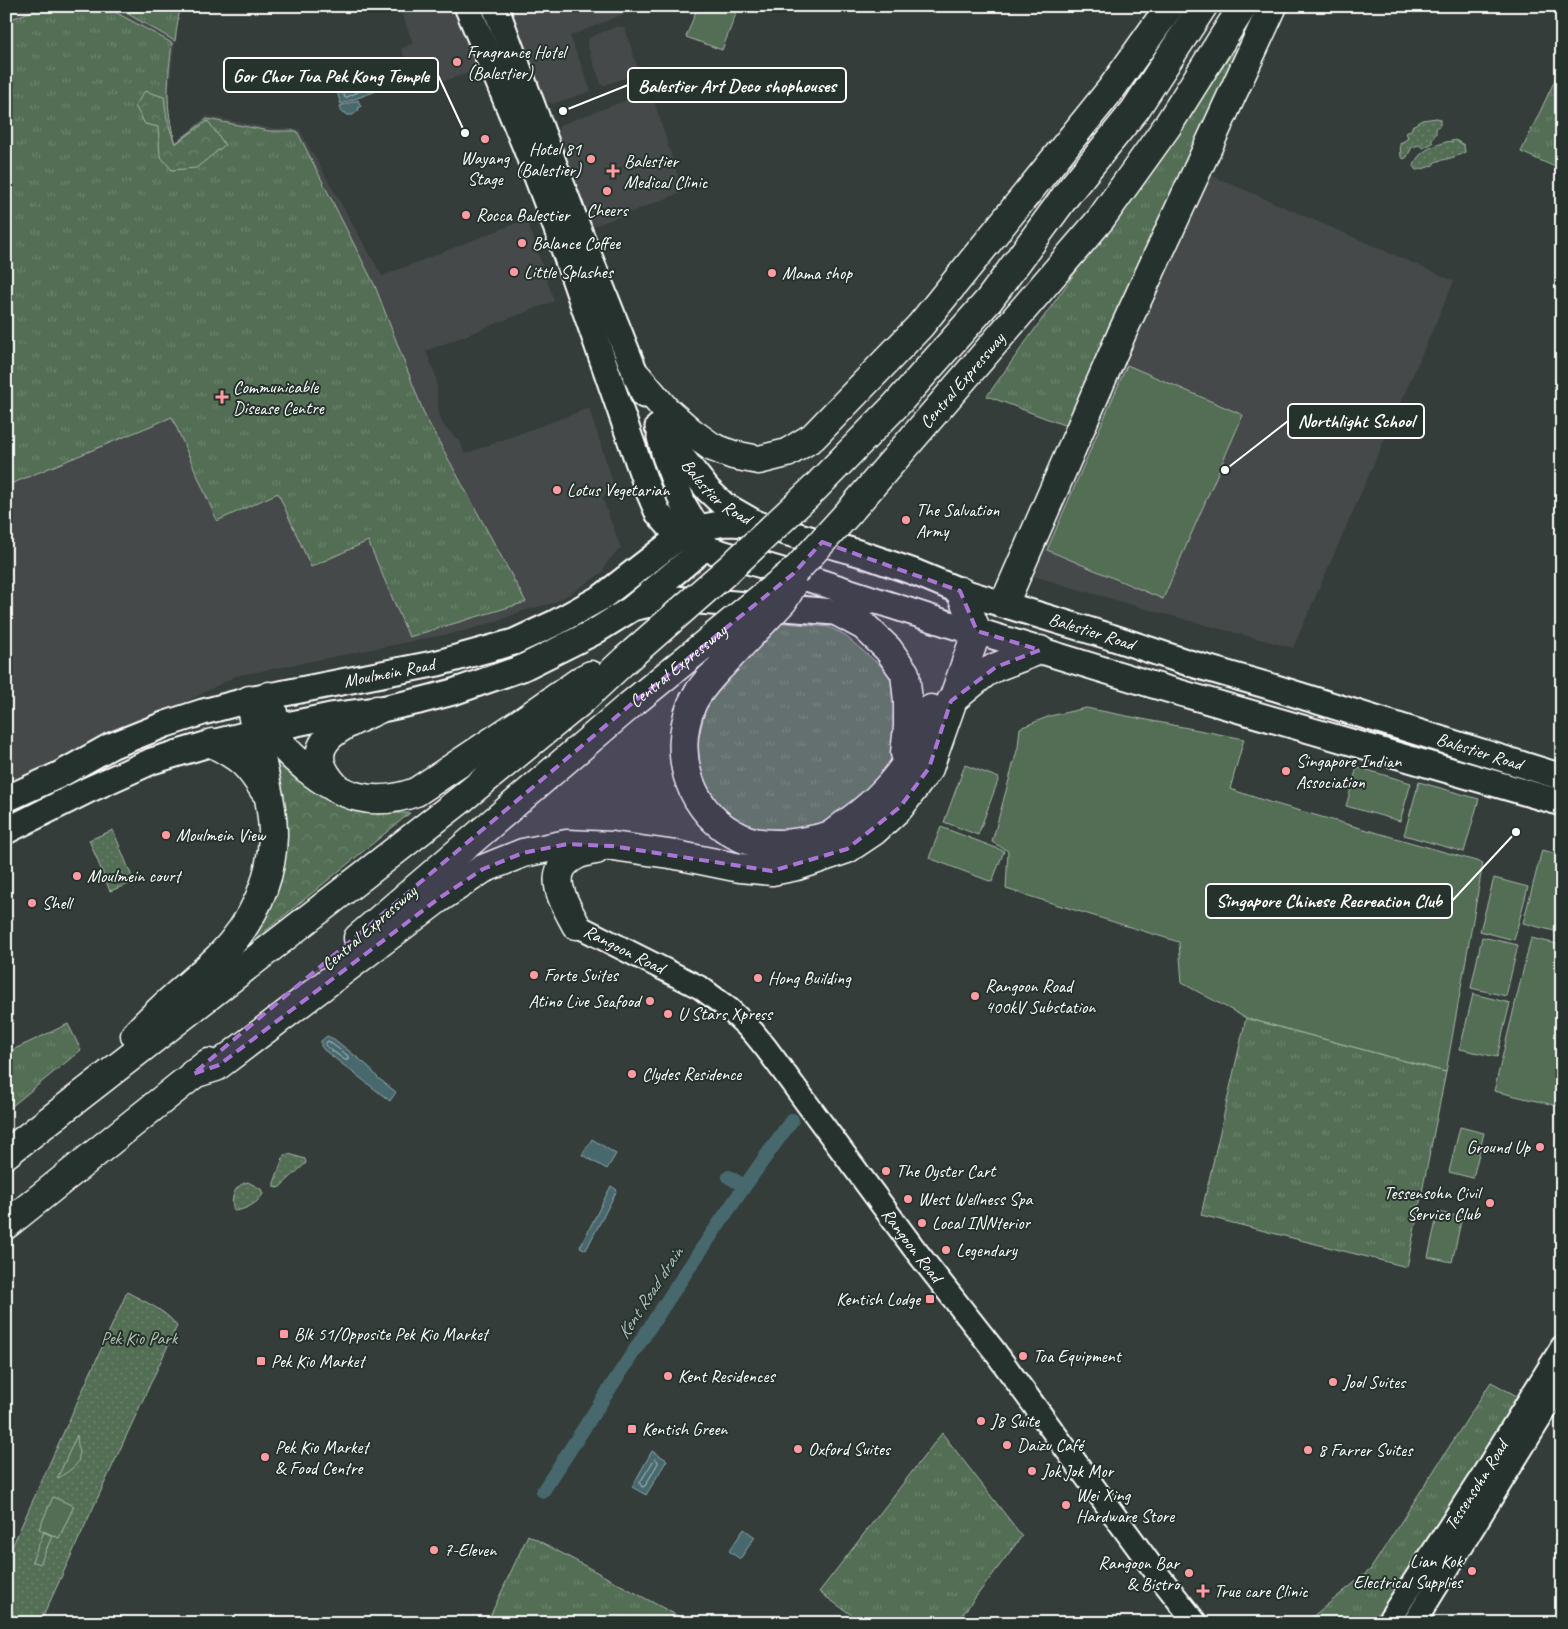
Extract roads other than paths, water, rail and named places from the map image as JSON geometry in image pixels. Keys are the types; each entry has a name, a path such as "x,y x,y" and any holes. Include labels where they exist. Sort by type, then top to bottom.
{"highway":[{"path":"641,386 691,432 712,447 733,455 759,460 788,453 813,437 920,326 1112,88 1170,6"},
{"name":"Central Expressway","path":"6,1154 459,801 579,703 730,568 814,489 896,405 989,300 1067,194 1135,110 1203,6"},
{"name":"Central Expressway","path":"6,1225 283,1002 629,706 798,568 850,511 1100,220 1168,125 1243,6"},
{"path":"1004,604 1122,333 1274,6"},
{"path":"798,568 783,601 705,683 692,704 684,733 683,762 689,782 698,801 716,822 743,839 769,844 786,844 830,835 859,815 886,790 904,767 919,739 950,658 968,629"},
{"path":"194,1074 216,1067 398,928 483,869 523,853 567,844 612,846 676,855 740,868 772,871 797,866 848,849 874,831 900,807 929,768 951,701 968,629 960,591"},
{"path":"840,613 864,626 888,649 905,673 908,727 904,767"},
{"path":"951,701 985,673 1040,650"},
{"path":"267,730 312,773 340,791 360,798 379,800 398,798 416,792 583,679 625,660"},
{"path":"123,1063 136,1034 219,956 244,927 259,903 268,872 273,835 267,730 259,698"},
{"path":"340,791 326,777 322,768 319,751 323,742 339,728 377,710"},
{"path":"212,743 240,759 248,766 270,800"},
{"path":"576,926 560,895 558,879 563,864 578,854 612,846"}],"main road":[{"path":"467,6 558,232 647,487 658,513 694,538"},
{"name":"Balestier Road","path":"495,6 577,226 658,427 665,456 694,538 813,580 968,629 1153,685 1562,803"},
{"path":"620,411 636,406 641,386"},
{"name":"Balestier Road","path":"658,427 708,490 724,505 758,524 862,554 960,591 1562,777"},
{"name":"Moulmein Road","path":"6,799 59,774 111,746 144,732 203,712 259,698 438,663 514,642 602,597 694,538 726,524 758,524"},
{"name":"Moulmein Road","path":"6,831 88,790 152,761 212,743 267,730 331,716 377,710 453,692 522,668 594,632 631,609 694,538"},
{"path":"631,609 674,599 886,616 919,614"}],"street":[{"name":"Rangoon Road","path":"576,926 701,988 718,1000 753,1032 993,1349 1152,1567 1196,1623"},
{"name":"Tessensohn Road","path":"1387,1623 1481,1478 1562,1347"},
{"name":"Tessensohn Road","path":"1414,1623 1562,1383"}],"water":[{"path":"367,73 368,76 373,74 379,90 341,104 336,89 340,87 339,84 349,76"},
{"path":"358,100 361,107 353,115 346,115 345,112 342,113 340,106"},
{"path":"327,1036 334,1039 368,1066 378,1078 396,1092 390,1101 324,1050 321,1046 321,1041"},
{"path":"592,1139 616,1154 607,1169 582,1155"},
{"path":"611,1186 617,1190 586,1250 580,1247"},
{"path":"652,1451 667,1460 646,1495 632,1487"},
{"path":"744,1529 755,1537 740,1559 729,1551"}],"waterway":[{"name":"Kent Road drain","path":"543,1491 696,1257 792,1120"},
{"path":"729,1177 744,1186"}],"place":[{"name":"Fragrance Hotel (Balestier)","path":"457,62"},
{"name":"Balestier Art Deco shophouses","path":"563,111"},
{"name":"Gor Chor Tua Pek Kong Temple","path":"465,133"},
{"name":"Wayang Stage","path":"485,139"},
{"name":"Hotel 81 (Balestier)","path":"591,159"},
{"name":"Balestier Medical Clinic","path":"613,171"},
{"name":"Cheers","path":"607,191"},
{"name":"Rocca Balestier","path":"466,215"},
{"name":"Balance Coffee","path":"522,243"},
{"name":"Little Splashes","path":"514,272"},
{"name":"Mama shop","path":"772,273"},
{"name":"Communicable Disease Centre","path":"222,397"},
{"name":"Northlight School","path":"1225,470"},
{"name":"Lotus Vegetarian","path":"557,490"},
{"name":"The Salvation Army","path":"906,520"},
{"name":"Singapore Indian Association","path":"1286,771"},
{"name":"Singapore Chinese Recreation Club","path":"1516,832"},
{"name":"Moulmein View","path":"166,835"},
{"name":"Moulmein court","path":"77,876"},
{"name":"Shell","path":"32,903"},
{"name":"Forte Suites","path":"534,975"},
{"name":"Hong Building","path":"758,978"},
{"name":"Rangoon Road 400kV Substation","path":"975,996"},
{"name":"Atino Live Seafood","path":"650,1001"},
{"name":"U Stars Xpress","path":"668,1014"},
{"name":"Clydes Residence","path":"632,1074"},
{"name":"Ground Up","path":"1540,1147"},
{"name":"The Oyster Cart","path":"886,1171"},
{"name":"West Wellness Spa","path":"908,1199"},
{"name":"Tessensohn Civil Service Club","path":"1490,1203"},
{"name":"Local INNterior","path":"922,1223"},
{"name":"Legendary","path":"946,1250"},
{"name":"Kentish Lodge","path":"930,1299"},
{"name":"Blk 51/Opposite Pek Kio Market","path":"284,1334"},
{"name":"Toa Equipment","path":"1023,1356"},
{"name":"Pek Kio Market","path":"261,1361"},
{"name":"Kent Residences","path":"668,1376"},
{"name":"Jool Suites","path":"1333,1382"},
{"name":"J8 Suite","path":"981,1421"},
{"name":"Kentish Green","path":"632,1429"},
{"name":"Daizu Café","path":"1007,1445"},
{"name":"Oxford Suites","path":"798,1449"},
{"name":"8 Farrer Suites","path":"1308,1450"},
{"name":"Pek Kio Market & Food Centre","path":"265,1457"},
{"name":"Jok Jok Mor","path":"1032,1471"},
{"name":"Wei Xing Hardware Store","path":"1066,1505"},
{"name":"7-Eleven","path":"434,1550"},
{"name":"Lian Kok Electrical Supplies","path":"1472,1571"},
{"name":"Rangoon Bar & Bistro","path":"1189,1573"},
{"name":"True care Clinic","path":"1203,1591"}],"park label":[{"name":"Pek Kio Park","path":"139,1338"}]}
